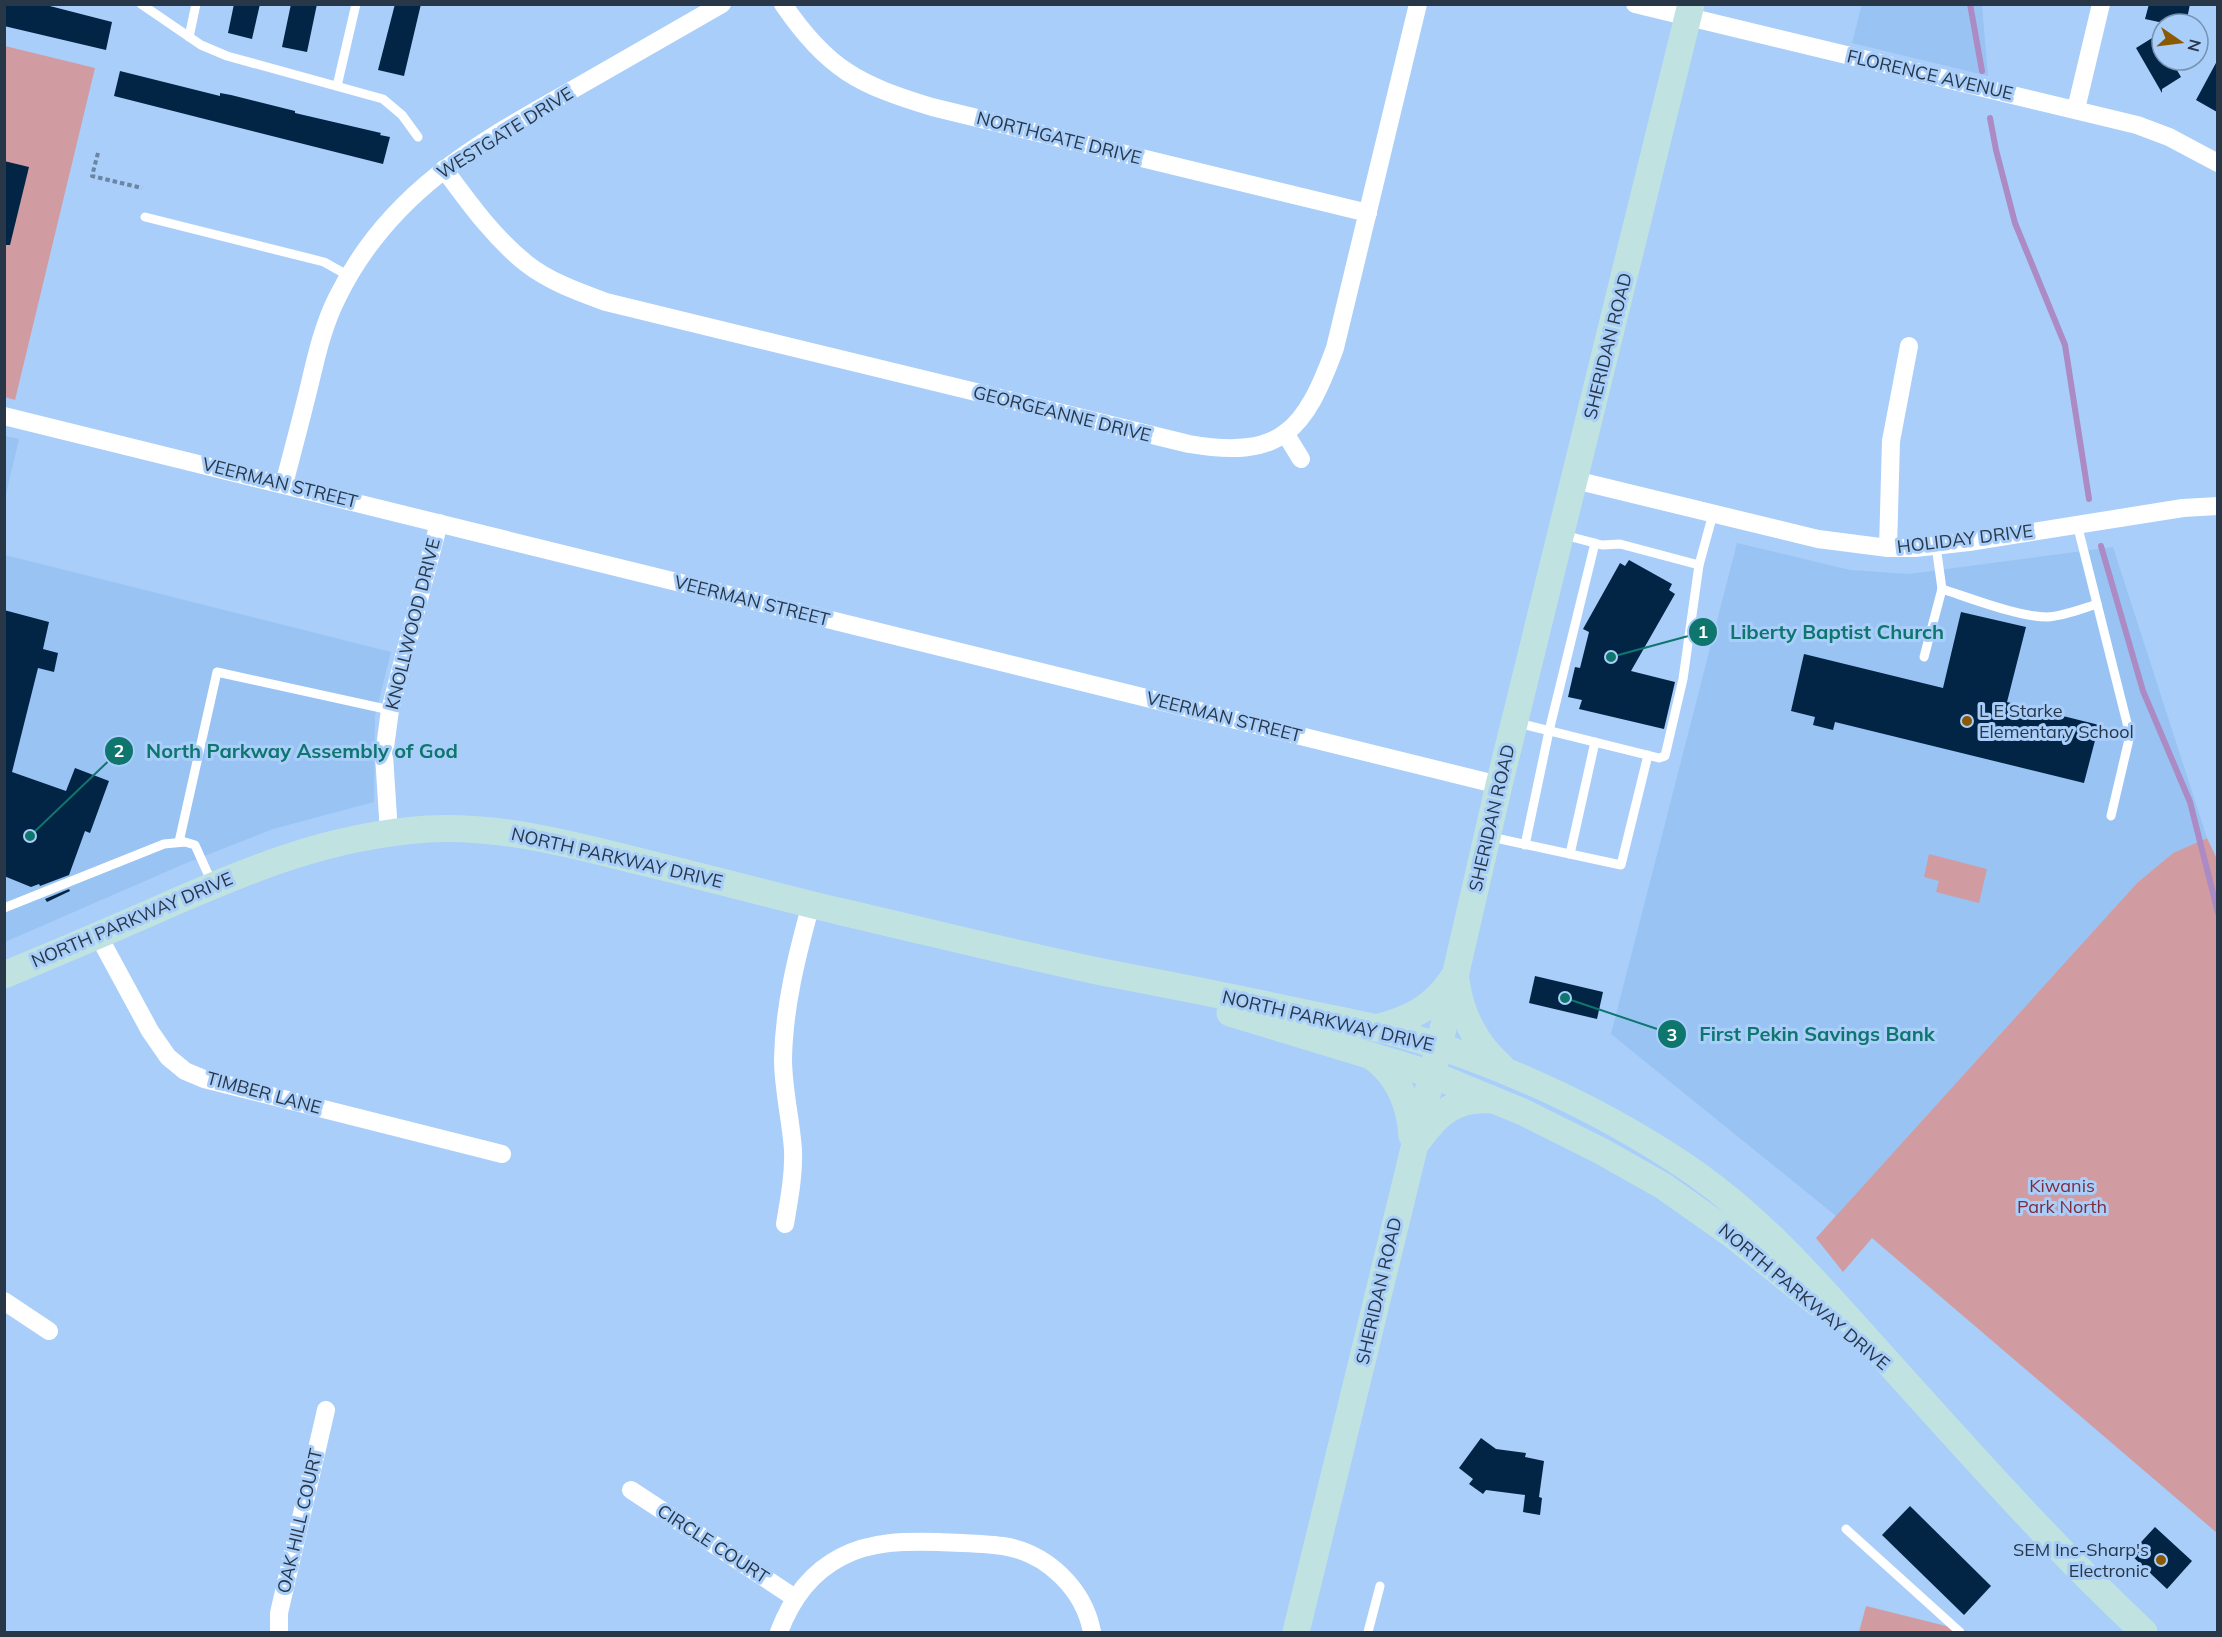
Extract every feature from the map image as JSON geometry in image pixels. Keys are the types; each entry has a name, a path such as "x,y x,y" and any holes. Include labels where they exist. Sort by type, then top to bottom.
{"main road":[{"name":"SHERIDAN ROAD","path":"1296,1632 1499,785 1689,11"},
{"name":"NORTH PARKWAY DRIVE","path":"4,975 244,872 297,853 342,841 389,833 465,829 540,837 1066,964 1375,1028 1438,1046 1509,1072 1601,1116 1654,1147 1720,1192 1760,1224 1801,1265 2102,1593 2144,1632"},
{"name":"NORTH PARKWAY DRIVE","path":"1066,964 1431,1074 1496,1100 1601,1151 1682,1198 1764,1258 1907,1383"},
{"path":"1375,1028 1414,1016 1446,989 1455,975"},
{"path":"1455,975 1458,995 1473,1034 1493,1059 1509,1072"},
{"path":"1370,1055 1387,1068 1405,1097 1411,1122 1412,1149"},
{"path":"1412,1149 1425,1131 1448,1109 1461,1102 1478,1099 1496,1100"}],"street":[{"name":"WESTGATE DRIVE","path":"284,484 320,342 337,297 385,223 416,192 444,169 510,125 722,4"},
{"name":"NORTHGATE DRIVE","path":"783,4 817,47 841,69 887,93 932,107 1368,213"},
{"name":"GEORGEANNE DRIVE","path":"444,169 492,232 527,264 571,290 606,302 1189,444 1233,448 1268,442 1286,433 1302,419 1323,381 1335,348 1418,4"},
{"name":"FLORENCE AVENUE","path":"1635,4 1689,11 2137,125 2169,137 2217,163"},
{"path":"2076,109 2101,4"},
{"path":"1888,548 1891,441 1909,346"},
{"name":"VEERMAN STREET","path":"5,417 1499,785"},
{"path":"1286,433 1301,459"},
{"name":"HOLIDAY DRIVE","path":"1575,480 1818,539 1888,548 1936,546 2183,508 2217,506"},
{"name":"KNOLLWOOD DRIVE","path":"389,833 384,765 390,710 439,523"},
{"path":"785,1224 791,1190 793,1154 784,1069 785,1026 791,983 811,904"},
{"name":"TIMBER LANE","path":"98,935 150,1031 168,1057 185,1071 204,1079 502,1154"},
{"path":"4,1301 49,1331"},
{"name":"OAK HILL COURT","path":"279,1632 279,1612 326,1410"},
{"name":"CIRCLE COURT","path":"631,1490 795,1598"},
{"path":"779,1632 795,1598 810,1579 822,1569 862,1548 909,1541 1005,1546 1036,1557 1070,1584 1088,1616 1092,1632"}],"lane":[{"path":"141,4 201,45 236,59 371,95 390,103 418,136"},
{"path":"189,37 196,4"},
{"path":"337,86 356,4"},
{"path":"145,217 324,262 349,276"},
{"path":"1515,723 1659,758 1665,756 1683,679 1699,565 1713,514"},
{"path":"2077,524 2130,735 2111,816"},
{"path":"1561,535 1595,543 1620,544 1699,565"},
{"path":"1525,845 1549,731 1595,543"},
{"path":"1924,657 1942,589 1936,546"},
{"path":"1942,589 2035,616 2061,615 2097,604"},
{"path":"179,842 216,672 390,710"},
{"path":"1570,854 1595,742"},
{"path":"1487,837 1621,865 1648,755"},
{"path":"4,908 164,844 179,842 195,845 213,885"},
{"path":"1846,1529 1960,1632"},
{"path":"1368,1632 1380,1586"}],"path":[{"path":"98,153 92,176 142,188"}],"shaded area":[{"path":"1862,4 1982,5 1988,76 1852,43"},
{"path":"4,436 19,439 5,498"},
{"path":"1737,543 1850,570 1909,574 2113,547 2207,838 2173,853 2137,883 1836,1216 1611,1034"},
{"path":"5,555 391,652 375,716 374,802 273,829 184,864 5,942"}],"green space":[{"path":"5,46 95,68 15,400 5,397"},
{"name":"Kiwanis Park North","path":"2207,838 2218,861 2217,1533 1872,1238 1843,1272 1816,1238 2137,883 2173,853"},
{"path":"1929,854 1987,869 1979,903 1936,892 1939,881 1924,877"},
{"path":"1866,1606 1970,1632 1859,1632"}],"building":[{"path":"4,4 42,4 112,22 106,50 4,26"},
{"path":"234,4 260,4 252,39 228,33"},
{"path":"291,4 317,4 307,52 282,47"},
{"path":"395,4 421,4 404,76 378,70"},
{"path":"2149,4 2190,4 2188,12 2150,12 2150,20 2145,19"},
{"path":"2150,39 2150,72 2178,72 2181,77 2162,89 2162,93 2136,48"},
{"path":"2217,61 2217,112 2196,100"},
{"path":"120,71 220,96 220,93 231,95 381,133 380,135 390,137 383,164 114,96"},
{"path":"4,161 29,167 10,245 4,245"},
{"path":"1629,560 1672,584 1669,590 1675,594 1631,671 1675,682 1664,729 1579,709 1582,700 1568,697 1575,667 1580,668 1589,632 1583,629 1620,563 1625,566"},
{"path":"4,610 49,622 43,649 58,653 54,672 38,668 12,772 66,791 75,768 109,781 90,833 85,831 69,875 40,886 39,884 31,887 4,876"},
{"path":"1961,612 2026,627 2007,702 2099,725 2084,783 1835,722 1833,730 1813,725 1815,717 1791,711 1804,654 1943,688"},
{"path":"69,889 70,891 47,902 45,899"},
{"path":"1535,976 1603,992 1597,1019 1529,1003"},
{"path":"1481,1438 1496,1449 1526,1453 1525,1457 1544,1461 1539,1497 1542,1498 1540,1515 1523,1512 1525,1495 1486,1490 1483,1494 1469,1484 1473,1479 1459,1468"},
{"path":"1910,1506 1991,1586 1964,1615 1882,1535"},
{"path":"2155,1527 2192,1561 2167,1589 2130,1554"}],"waterway":[{"path":"1970,4 1982,71"},
{"path":"1990,118 2015,223 2065,345 2089,499"},
{"path":"2101,546 2143,691 2190,802 2218,913"}],"place":[{"name":"Liberty Baptist Church","path":"1611,657"},
{"name":"L E Starke Elementary School","path":"1967,721"},
{"name":"North Parkway Assembly of God","path":"30,836"},
{"name":"First Pekin Savings Bank","path":"1565,998"},
{"name":"SEM Inc-Sharp's Electronic","path":"2161,1560"}]}
